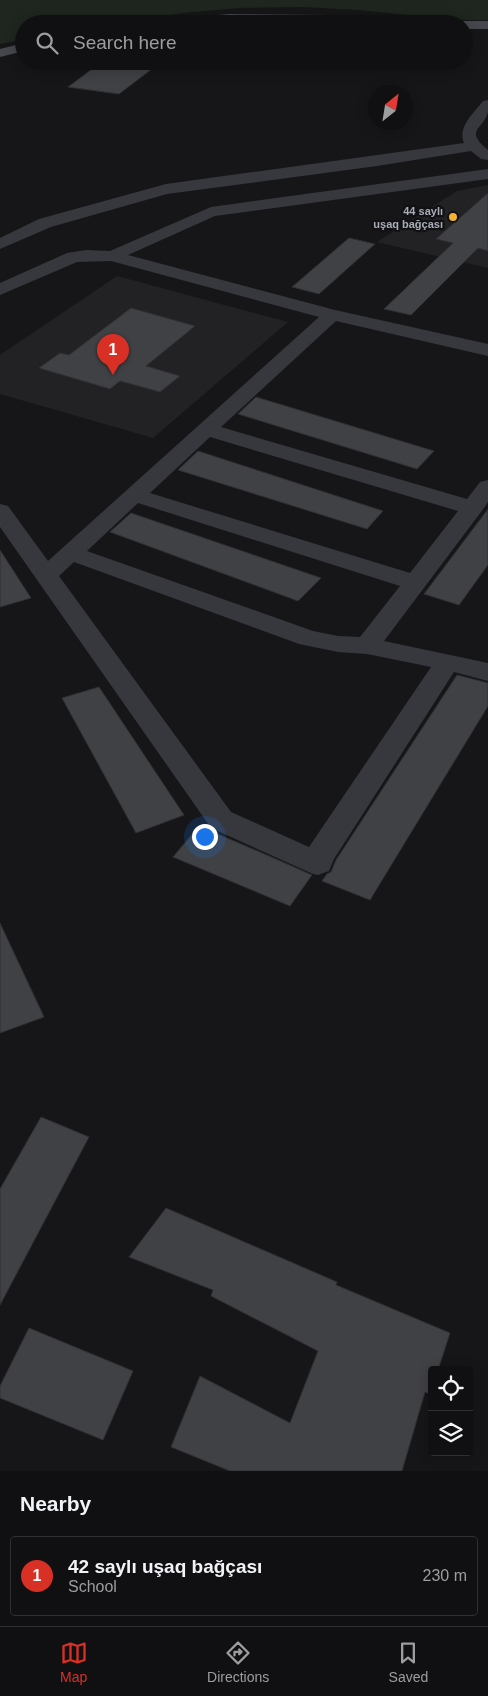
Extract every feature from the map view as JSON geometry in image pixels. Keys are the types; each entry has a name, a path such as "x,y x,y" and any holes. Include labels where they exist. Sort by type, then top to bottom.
{"main road":[{"path":"473,25 488,25"},
{"path":"0,53 15,49"}],"street":[{"path":"486,111 469,129 470,140 488,157"},
{"path":"0,244 45,223 166,189 377,161 470,140 488,138"},
{"path":"112,256 199,205 488,174"},
{"path":"166,189 199,205"},
{"path":"0,290 73,257 86,255 112,256 332,315 488,350"},
{"path":"46,575 332,315"},
{"path":"207,429 473,508"},
{"path":"367,646 488,487"},
{"path":"134,495 415,583"},
{"path":"0,511 221,820 313,862 318,863 320,857 448,662"},
{"path":"71,552 308,638 367,646 488,672"}],"shaded area":[{"path":"0,0 488,0 488,20 473,20 473,15 409,15 302,7 238,8 169,15 15,15 15,42 0,44"},
{"name":"44 saylı uşaq bağçası","path":"488,185 488,268 377,242 457,191"},
{"path":"117,276 288,322 153,438 0,394 0,355"}],"building":[{"path":"91,70 150,70 119,94 68,87"},
{"path":"488,193 488,251 478,248 411,315 384,309 453,243 436,239"},
{"path":"349,238 375,244 319,294 292,287"},
{"path":"131,308 195,326 146,366 180,376 160,392 120,381 110,389 39,368 60,353 69,355"},
{"path":"256,397 434,451 417,469 238,414"},
{"path":"198,451 383,511 367,529 178,470"},
{"path":"488,509 488,565 459,605 424,594"},
{"path":"131,513 321,578 298,601 110,532"},
{"path":"0,550 31,598 0,607"},
{"path":"457,675 488,683 488,706 370,900 322,881 331,872 336,860"},
{"path":"99,687 184,815 136,833 62,698"},
{"path":"199,826 312,875 290,906 173,857"},
{"path":"0,923 44,1017 0,1033"},
{"path":"41,1117 89,1137 0,1305 0,1189"},
{"path":"166,1208 337,1282 336,1285 450,1333 439,1366 428,1366 428,1393 425,1392 402,1471 230,1471 171,1447 200,1376 290,1423 318,1351 211,1296 213,1290 129,1257"},
{"path":"29,1328 133,1371 103,1440 0,1398 0,1386"}],"place":[{"name":"44 saylı uşaq bağçası","path":"453,217"},
{"name":"42 saylı uşaq bağçası","path":"113,375"}]}
